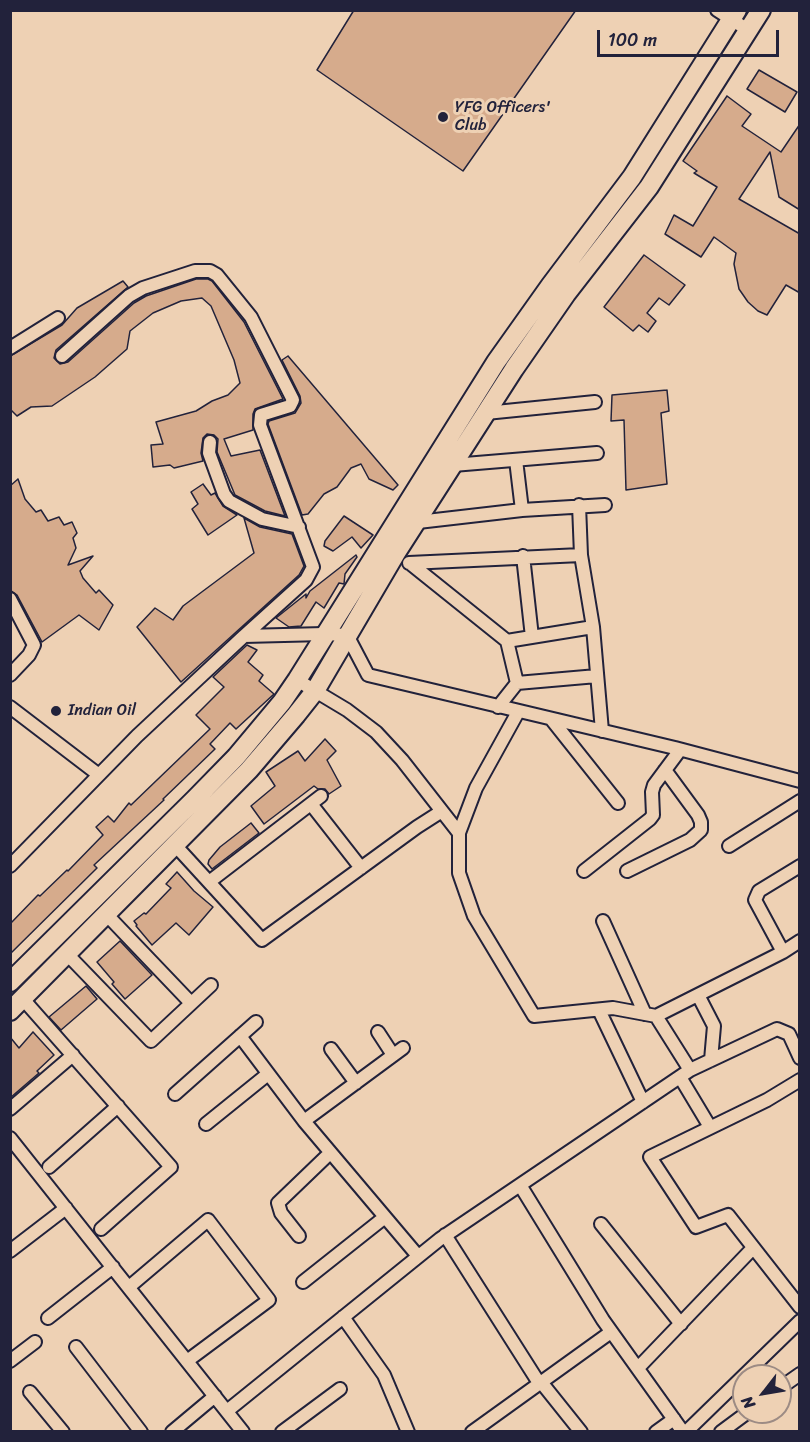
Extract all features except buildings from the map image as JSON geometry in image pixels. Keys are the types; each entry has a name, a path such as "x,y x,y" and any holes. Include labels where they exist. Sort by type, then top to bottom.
{"highway":[{"path":"17,1005 249,770 315,691 347,635 404,559 418,522 514,369 566,294 649,186 761,10"},
{"path":"10,982 204,791 236,757 297,680 496,362 632,177 729,14"}],"street":[{"path":"729,14 748,30"},
{"path":"10,867 137,736 311,573 314,567 259,419 266,412 290,406 293,400 251,317 216,275 210,271 195,271 135,292 62,356"},
{"path":"10,348 58,318"},
{"path":"486,413 595,402"},
{"path":"210,442 209,453 224,494 229,501 262,519 299,526"},
{"path":"437,455 453,465 597,453"},
{"path":"516,460 522,510"},
{"path":"579,505 581,555 593,627 602,731"},
{"path":"418,522 522,510 605,505"},
{"path":"404,559 581,555"},
{"path":"523,556 532,637"},
{"path":"404,559 507,641 517,683"},
{"path":"10,599 34,645 29,655 10,675"},
{"path":"507,641 593,627"},
{"path":"244,636 347,635 368,675 800,780"},
{"path":"498,707 517,683 597,676"},
{"path":"297,680 347,710 376,732 402,760 459,834"},
{"path":"10,707 99,775"},
{"path":"518,712 476,788 459,834 459,873 474,916 534,1016 613,1008 651,1015 698,995 800,941"},
{"path":"552,720 618,803"},
{"path":"584,871 650,819 653,815 652,792 680,750"},
{"path":"627,872 690,840 701,830 698,815 665,770"},
{"path":"209,882 316,800 361,868"},
{"path":"729,846 800,801"},
{"path":"176,845 262,940 417,827 442,812"},
{"path":"783,952 755,900 759,891 800,866"},
{"path":"107,915 190,1002"},
{"path":"603,921 651,1015 690,1070"},
{"path":"67,954 151,1041 190,1002 211,985"},
{"path":"698,995 714,1026 711,1060"},
{"path":"17,1005 73,1055 171,1167 101,1229"},
{"path":"599,1010 643,1102"},
{"path":"175,1094 256,1022"},
{"path":"227,1411 445,1235 690,1070 777,1029 789,1034 800,1058"},
{"path":"304,1121 398,1052 378,1032"},
{"path":"240,1036 304,1121 418,1256"},
{"path":"331,1049 356,1083"},
{"path":"10,1109 73,1055"},
{"path":"206,1124 268,1074"},
{"path":"680,1077 710,1127"},
{"path":"800,1080 767,1100 650,1157 696,1227 728,1215 800,1307"},
{"path":"49,1167 118,1106"},
{"path":"10,1138 243,1431"},
{"path":"10,1160 21,1152"},
{"path":"299,1236 281,1213 278,1203 330,1153"},
{"path":"520,1185 611,1332 685,1431 800,1321"},
{"path":"10,1251 66,1208"},
{"path":"303,1282 385,1217"},
{"path":"129,1287 207,1220 269,1300 187,1361"},
{"path":"601,1224 681,1323"},
{"path":"445,1235 540,1383 581,1431"},
{"path":"638,1368 753,1248"},
{"path":"48,1318 113,1267"},
{"path":"343,1317 384,1375 408,1431"},
{"path":"472,1431 488,1427 540,1383 611,1332"},
{"path":"10,1361 35,1342"},
{"path":"76,1347 141,1431"},
{"path":"282,1431 340,1389"},
{"path":"30,1392 63,1431"},
{"path":"172,1431 215,1396"},
{"path":"656,1431 674,1419"}],"place":[{"name":"YFG Officers' Club","path":"443,117"},
{"name":"Indian Oil","path":"56,711"}]}
